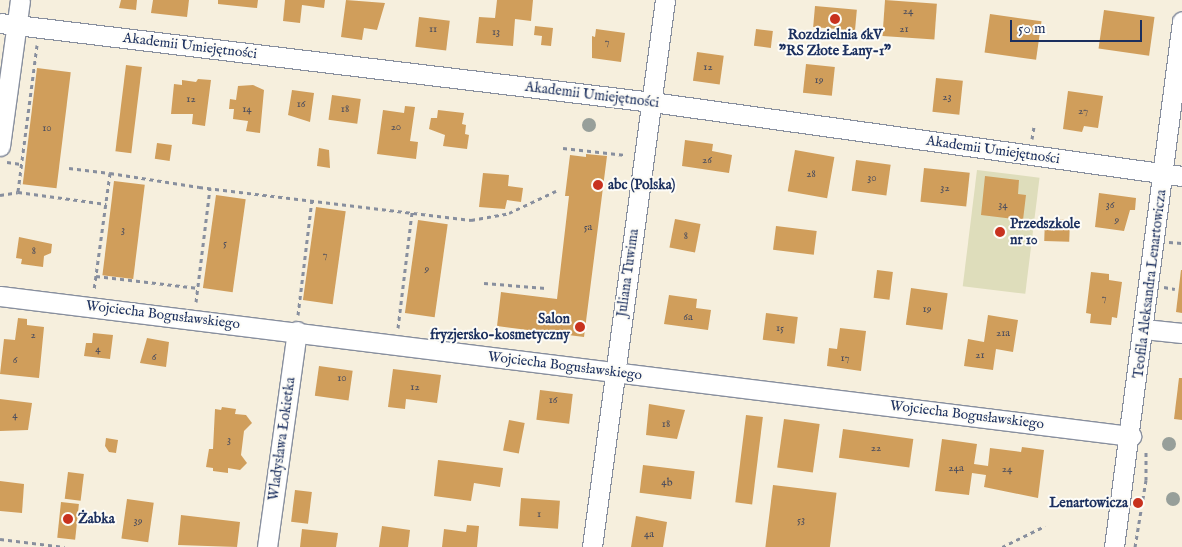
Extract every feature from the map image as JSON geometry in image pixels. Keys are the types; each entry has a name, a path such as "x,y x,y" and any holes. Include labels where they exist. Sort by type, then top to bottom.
{"street":[{"path":"0,146 8,24 20,0"},
{"name":"Juliana Tuwima","path":"592,547 614,372 666,0"},
{"name":"Teofila Aleksandra Lenartowicza","path":"1114,547 1144,329 1173,175 1182,21"},
{"name":"Akademii Umiejętności","path":"8,24 652,102 1173,175"},
{"name":"Wojciecha Bogusławskiego","path":"0,296 297,331 1130,436"},
{"path":"1144,329 1182,333"},
{"name":"Wladysława Łokietka","path":"267,547 297,331"}],"path":[{"path":"18,192 37,40"},
{"path":"563,148 626,155"},
{"path":"0,161 21,164"},
{"path":"69,168 210,188 472,220 508,213 556,191"},
{"path":"94,290 110,173"},
{"path":"196,302 210,188"},
{"path":"0,195 18,192 106,204"},
{"path":"297,331 312,200"},
{"path":"398,329 412,212"},
{"path":"1166,242 1182,243"},
{"path":"96,276 198,288"},
{"path":"484,283 546,288"},
{"path":"1161,287 1175,289"},
{"path":"1002,547 1045,526"},
{"path":"0,539 65,547"}],"shaded area":[{"name":"Przedszkole nr 10","path":"977,170 1040,178 1025,294 963,286"}],"building":[{"path":"121,0 137,0 136,10 119,8"},
{"path":"153,0 189,0 187,17 151,13"},
{"path":"218,0 258,0 257,8 218,4"},
{"path":"285,0 325,0 324,8 302,5 300,23 283,21"},
{"path":"346,0 385,3 377,30 364,28 362,40 341,37"},
{"path":"497,0 533,0 531,21 515,19 513,46 476,43 479,17 495,18"},
{"path":"885,0 937,4 934,40 882,36"},
{"name":"Rozdzielnia 6kV \"RS Złote Łany-1\"","path":"815,6 857,10 855,31 813,27"},
{"path":"1104,10 1155,17 1149,56 1099,49"},
{"path":"990,14 1041,21 1036,60 985,53"},
{"path":"419,17 450,21 446,51 415,47"},
{"path":"535,26 553,28 551,46 541,45 542,36 534,35"},
{"path":"596,29 625,33 621,62 592,58 592,36 595,37"},
{"path":"756,29 773,31 771,48 754,46"},
{"path":"697,52 724,56 720,84 693,81"},
{"path":"806,64 835,67 832,96 803,93"},
{"path":"126,65 142,67 131,153 115,151"},
{"path":"37,68 71,72 56,188 23,184"},
{"path":"936,78 963,81 959,115 932,112"},
{"path":"198,79 211,80 205,126 192,124 193,114 171,114 174,84 182,85 182,80 196,82"},
{"path":"253,85 264,90 260,133 246,131 248,121 233,119 234,109 229,109 230,99 236,100 238,86"},
{"path":"292,90 314,93 310,122 288,115"},
{"path":"1068,91 1103,96 1098,128 1084,126 1082,132 1063,129"},
{"path":"332,95 361,99 357,124 329,120"},
{"path":"405,106 415,107 410,141 418,142 416,159 377,154 383,110 404,113"},
{"path":"438,110 464,113 462,124 466,125 465,134 469,135 467,149 443,146 445,135 429,129 431,118 437,118"},
{"path":"685,140 713,144 712,151 732,155 729,173 682,166"},
{"path":"157,143 172,145 170,161 155,159"},
{"path":"319,148 329,150 330,168 317,166"},
{"path":"795,150 834,157 827,198 788,191"},
{"path":"586,154 607,156 584,337 497,326 501,292 557,299 569,196 565,196 570,155 586,157"},
{"path":"856,160 891,165 886,196 852,191"},
{"path":"924,168 970,173 966,207 920,202"},
{"path":"483,173 509,175 508,186 523,188 521,202 507,200 505,209 479,207"},
{"path":"985,176 1019,180 1018,194 1026,195 1023,220 981,215"},
{"path":"114,181 145,185 133,279 102,275"},
{"path":"1099,193 1136,198 1135,210 1130,210 1124,231 1095,227"},
{"path":"216,195 246,199 233,292 203,288"},
{"path":"316,207 346,211 333,304 303,300"},
{"path":"675,219 701,224 695,252 669,247"},
{"path":"1045,219 1070,220 1069,242 1044,241"},
{"path":"418,220 448,224 435,317 405,313"},
{"path":"776,226 817,231 814,255 773,250"},
{"path":"19,237 52,244 51,253 44,256 43,267 21,264 22,259 16,258"},
{"path":"877,270 893,272 889,300 874,298"},
{"path":"1182,270 1182,313 1176,312"},
{"path":"1091,272 1109,274 1109,280 1122,282 1117,318 1112,317 1111,325 1090,323 1091,314 1086,313"},
{"path":"911,288 948,293 942,330 906,325"},
{"path":"669,295 697,299 696,308 711,310 708,330 664,324"},
{"path":"766,313 798,317 794,344 763,340"},
{"path":"988,315 1018,320 1013,352 996,349 993,370 964,366 968,339 984,342"},
{"path":"18,318 27,319 27,325 44,327 39,378 0,374 4,339 15,340"},
{"path":"840,328 866,331 861,371 827,366 829,348 837,349"},
{"path":"93,333 113,335 110,359 84,356 86,343 92,343"},
{"path":"147,338 169,342 166,367 140,363"},
{"path":"319,366 353,371 348,400 315,396"},
{"path":"393,369 441,375 437,403 406,399 405,409 388,407"},
{"path":"1179,378 1182,378 1182,420 1174,419"},
{"path":"540,390 573,394 569,424 536,420"},
{"path":"0,399 32,403 28,430 0,431"},
{"path":"649,404 685,410 677,439 646,435"},
{"path":"222,407 236,409 235,414 246,415 252,423 244,431 241,455 247,463 240,470 228,468 228,473 213,471 213,468 206,467 209,449 213,449 215,409 221,410"},
{"path":"746,415 763,417 752,504 735,502"},
{"path":"784,419 820,424 813,473 777,468"},
{"path":"509,420 525,423 519,453 503,450"},
{"path":"843,429 913,439 909,468 839,458"},
{"path":"106,438 118,440 116,453 109,452 105,446"},
{"path":"942,439 977,444 974,464 988,466 990,448 1021,452 1022,447 1044,450 1038,498 984,487 986,475 972,473 969,495 935,491"},
{"path":"438,460 503,468 500,487 474,483 471,501 434,496"},
{"path":"643,465 695,471 691,499 640,493"},
{"path":"68,472 84,474 81,501 65,499"},
{"path":"0,481 24,484 22,513 0,511"},
{"path":"773,485 837,493 830,547 765,547"},
{"path":"295,490 312,492 308,524 291,522"},
{"path":"521,498 560,501 558,529 519,526"},
{"path":"127,499 154,503 148,542 121,539"},
{"path":"61,502 79,504 75,540 57,538"},
{"path":"181,515 240,522 237,547 178,545"},
{"path":"636,516 667,522 663,547 631,547"},
{"path":"467,525 479,526 477,547 442,547 444,529 466,532"},
{"path":"382,526 410,530 408,547 379,547"},
{"path":"302,529 338,533 336,547 300,547"}],"place":[{"name":"Rozdzielnia 6kV \"RS Złote Łany-1\"","path":"835,19"},
{"name":"abc (Polska)","path":"598,185"},
{"name":"Przedszkole nr 10","path":"1000,232"},
{"name":"Salon fryzjersko-kosmetyczny","path":"580,327"},
{"name":"Lenartowicza","path":"1138,503"},
{"name":"Żabka","path":"68,519"}]}
